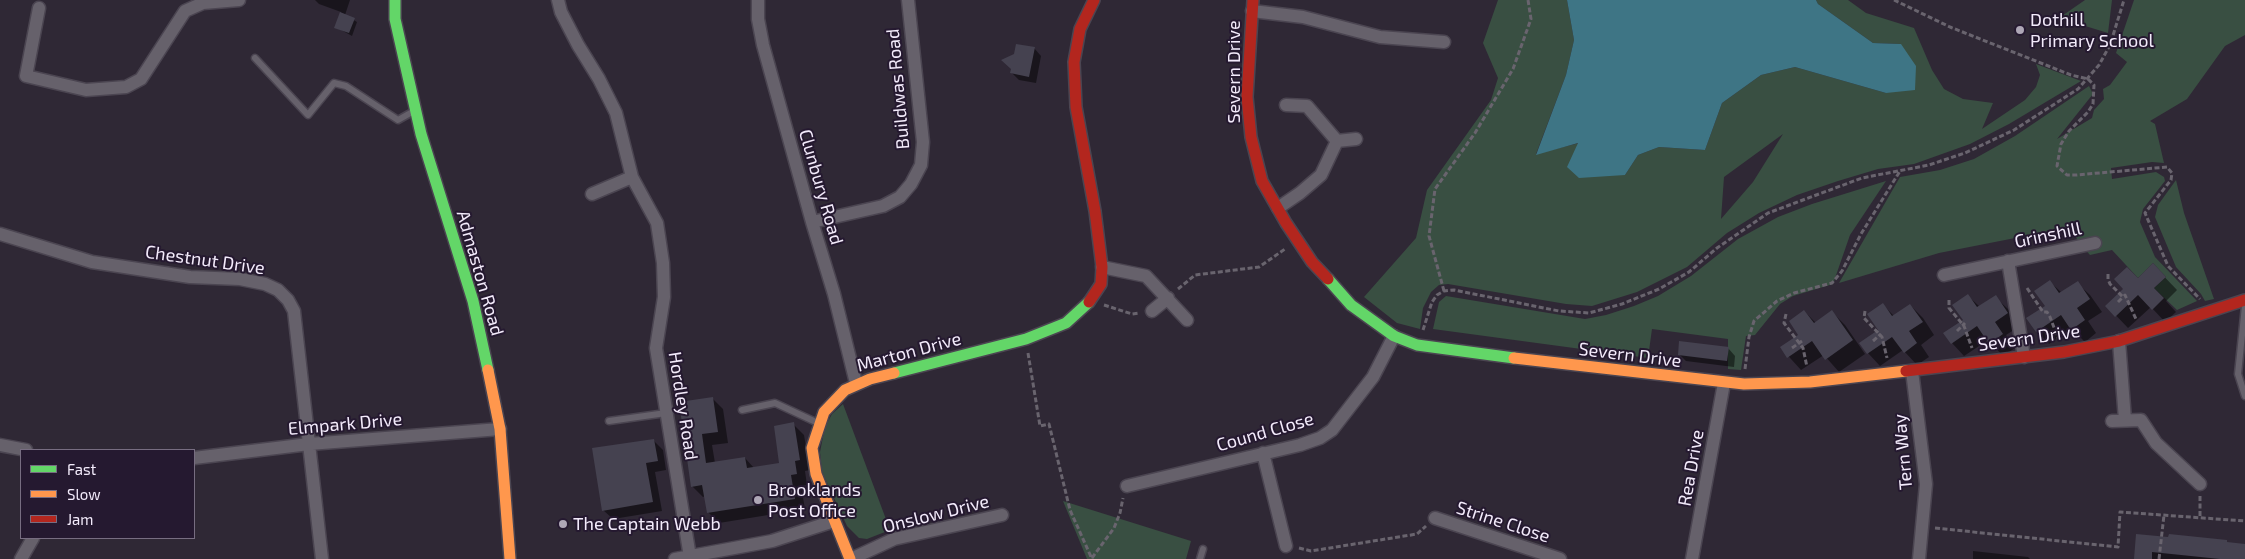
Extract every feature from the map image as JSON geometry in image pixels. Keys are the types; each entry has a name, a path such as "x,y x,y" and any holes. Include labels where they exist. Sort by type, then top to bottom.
{"street":[{"path":"39,8 26,76 86,90 126,87 141,79 185,11 203,2 239,0"},
{"name":"Admaston Road","path":"395,0 395,19 421,134 474,301 500,429 510,559"},
{"name":"Hordley Road","path":"558,0 561,12 578,45 600,79 616,113 632,176 657,223 663,263 664,297 656,348 690,557"},
{"name":"Clunbury Road","path":"758,0 758,19 763,45 834,294 856,384"},
{"name":"Buildwas Road","path":"812,222 883,206 900,197 911,184 921,165 923,142 908,0"},
{"name":"Marton Drive","path":"851,559 816,474 812,448 819,423 824,412 832,402 856,384 881,375 1026,339 1066,323 1090,301 1101,284 1102,267 1095,211 1076,107 1074,62 1080,30 1094,0"},
{"path":"1252,6 1380,37 1444,42"},
{"name":"Severn Drive","path":"1252,6 1248,97 1251,137 1262,181 1312,262 1351,305 1394,336 1417,345 1540,362 1724,383 1810,382 2064,352 2119,341 2245,300"},
{"path":"1286,105 1307,106 1338,142"},
{"path":"1338,142 1356,139"},
{"path":"1278,208 1321,175 1338,142"},
{"path":"592,194 632,176"},
{"name":"Chestnut Drive","path":"0,234 92,262 190,277 240,279 265,284 278,290 288,300 294,311 322,559"},
{"name":"Grinshill","path":"1944,275 2009,266 2095,243"},
{"name":"Grinshill","path":"2009,266 2024,357"},
{"path":"1102,267 1146,276 1187,320"},
{"path":"1152,311 1168,298"},
{"name":"Cound Close","path":"1127,486 1320,438 1332,430 1373,376 1394,336"},
{"path":"2119,341 2119,420 2141,420 2156,443 2200,484"},
{"name":"Tern Way","path":"1912,371 1926,484 1919,559"},
{"name":"Rea Drive","path":"1692,559 1724,383"},
{"name":"Elmpark Drive","path":"195,458 309,444 500,429"},
{"path":"0,445 21,449"},
{"path":"1264,453 1286,546"},
{"name":"Onslow Drive","path":"851,559 894,539 1002,515"},
{"name":"Strine Close","path":"1435,518 1560,559"},
{"path":"676,559 772,541 834,521"},
{"path":"21,559 32,539"}],"lane":[{"path":"255,58 308,115 334,83 346,86 398,120 416,110"},
{"path":"2245,306 2238,374 2245,396"},
{"path":"742,410 775,404 819,423"},
{"path":"609,421 666,413"},
{"path":"1200,559 1203,549"}],"path":[{"path":"1444,291 1429,236 1435,189 1475,133 1513,69 1531,19 1528,0"},
{"path":"1894,0 1950,27 2071,75 2088,79 2094,85 2093,104 2088,112 2068,130 2061,144 2057,166 2067,175 2167,167 2172,173 2170,180 2145,213 2168,266 2198,295 2208,313"},
{"path":"1417,345 1432,302 1437,295 1444,291 1454,290 1559,311 1590,313 1622,304 1659,289 1689,272 1717,248 1768,214 1862,178 1929,165 1974,150 2014,130 2078,89 2088,79 2110,45 2124,0"},
{"path":"1744,384 1749,337 1754,321 1777,301 1832,283 1842,271 1861,234 1900,170"},
{"path":"1168,298 1195,275 1259,267 1298,240"},
{"path":"2009,266 2032,290 2043,312 2047,312 2064,352"},
{"path":"2108,274 2110,284 2125,295 2143,334"},
{"path":"2118,302 2125,295"},
{"path":"1949,300 1949,308 1965,324 1977,363"},
{"path":"1090,301 1132,314 1152,311"},
{"path":"1865,311 1864,318 1882,338 1891,373"},
{"path":"2041,316 2047,312"},
{"path":"1786,314 1784,323 1801,341 1810,382"},
{"path":"1957,331 1965,324"},
{"path":"1873,341 1880,335"},
{"path":"1026,339 1040,426 1049,424 1070,510 1091,559"},
{"path":"1792,348 1801,341"},
{"path":"2200,484 2200,518"},
{"path":"1091,559 1114,528 1127,486"},
{"path":"1922,527 2118,547 2120,512 2245,521"},
{"path":"2159,559 2164,515"},
{"path":"1286,546 1311,551 1417,534 1435,518"}],"green space":[{"path":"1498,0 1567,0 1574,40 1566,75 1536,154 1579,143 1625,175 1638,155 1659,147 1705,150 1722,103 1761,75 1795,67 1886,93 1901,44 1873,43 1818,4 1816,0 1848,0 1866,13 1914,28 1932,70 1944,89 1963,99 1993,103 1982,129 2025,100 2036,87 2040,75 2036,64 2081,81 2009,124 1970,144 1914,164 1878,169 1838,181 1797,195 1759,213 1727,233 1687,267 1637,292 1592,306 1566,304 1448,284 1439,285 1431,292 1423,308 1420,329 1397,323 1364,297 1416,238 1427,190 1491,100 1498,78 1483,43","holes":["1783,134 1753,182 1721,219 1724,177"]},
{"path":"2085,0 2112,0 2108,33 2059,18"},
{"path":"2134,0 2245,0 2245,35 2225,46 2187,99 2150,121 2155,124 2164,163 2152,162 2111,168 2112,179 2156,172 2164,177 2165,181 2143,209 2140,222 2155,257 2197,301 2177,310 2154,288 2166,277 2153,263 2138,278 2112,250 2090,255 2079,243 2071,227 1939,253 1839,283 1900,177 1940,170 1974,159 2015,136 2089,86 2093,94 2057,139 2092,118 2094,110 2104,99 2103,89 2110,85 2127,62 2116,53"},
{"path":"2176,180 2184,213 2214,299 2205,301 2176,267 2155,217 2158,205"},
{"path":"1886,181 1850,235 1833,284 1793,296 1780,304 1755,335 1746,336 1741,370 1728,369 1728,339 1652,329 1648,358 1433,329 1439,302 1446,296 1585,319 1606,315 1634,306 1658,296 1691,276 1738,239 1778,217 1812,204"},
{"path":"843,404 890,530 867,539 859,538 847,526 822,472 820,452 825,427 832,414"},
{"path":"1063,501 1191,541 1186,559 1087,559"}],"water":[{"path":"1567,0 1816,0 1818,4 1873,43 1901,44 1916,66 1915,90 1886,93 1795,67 1761,75 1722,103 1705,150 1659,147 1638,155 1625,175 1579,178 1567,167 1578,143 1536,155 1566,75 1574,40"}],"building":[{"path":"340,12 355,18 349,33 334,28"},
{"path":"1016,44 1035,47 1029,77 1010,73 1011,69 1001,60 1014,54"},
{"path":"2153,263 2166,277 2154,288 2164,298 2152,310 2138,295 2115,317 2105,306 2123,289 2114,279 2127,267 2138,278"},
{"path":"2050,280 2059,293 2078,281 2090,299 2077,308 2085,320 2071,330 2061,315 2036,332 2026,318 2045,306 2034,291"},
{"path":"1968,294 1977,307 1996,295 2008,313 1995,322 2003,334 1989,344 1977,326 1951,344 1943,333 1963,320 1952,305"},
{"path":"1883,303 1892,316 1910,304 1923,322 1909,331 1917,343 1904,353 1892,337 1867,354 1859,343 1878,330 1867,314"},
{"path":"1804,310 1814,323 1832,310 1853,340 1825,360 1812,341 1787,358 1780,347 1798,335 1789,321"},
{"path":"1679,341 1729,347 1727,361 1678,355"},
{"path":"713,397 718,432 702,434 706,463 745,457 747,468 779,463 774,426 794,422 800,460 795,461 797,474 791,475 795,499 707,513 702,485 691,487 679,402"},
{"path":"654,439 658,461 646,463 653,502 602,511 592,448"},
{"path":"2136,534 2168,537 2169,534 2227,540 2227,542 2245,544 2245,559 2220,559 2152,552 2152,559 2134,559"}],"traffic: fast":[{"path":"395,0 395,19 421,134 473,301 488,370"},
{"path":"1328,279 1351,305 1394,336 1417,345 1514,358"},
{"path":"894,373 1026,339 1066,323 1089,302"}],"traffic: slow":[{"path":"1514,358 1744,384 1810,382 1906,371"},
{"path":"488,370 500,429 510,559"},
{"path":"850,559 816,474 812,448 824,412 845,390 870,379 894,373"}],"traffic: jam":[{"path":"1089,302 1101,284 1102,267 1095,211 1076,107 1074,62 1080,29 1094,0"},
{"path":"1253,0 1247,97 1251,137 1262,181 1286,223 1312,262 1328,279"},
{"path":"1906,371 2064,352 2119,341 2245,300"}],"place":[{"name":"Dothill Primary School","path":"2020,30"},
{"name":"Brooklands Post Office","path":"758,500"},
{"name":"The Captain Webb","path":"563,524"}]}
